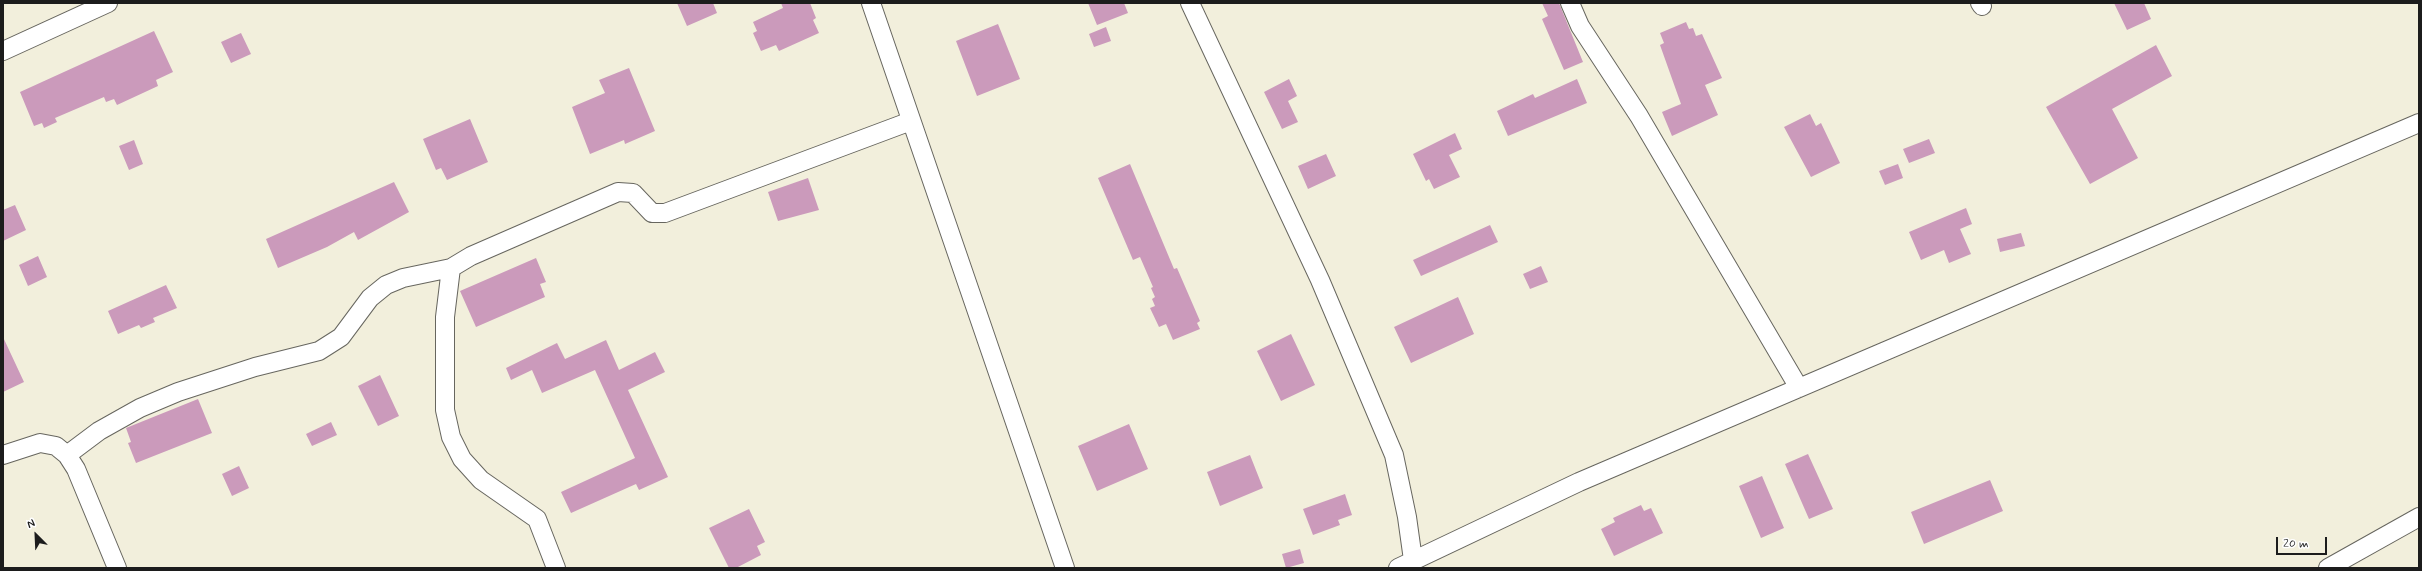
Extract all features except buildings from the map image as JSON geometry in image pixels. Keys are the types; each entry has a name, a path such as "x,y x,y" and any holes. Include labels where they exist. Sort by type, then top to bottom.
{"street":[{"path":"3,51 108,3"},
{"path":"871,3 1065,568"},
{"path":"1190,3 1320,280 1394,456 1407,517 1405,564 1579,482 2419,123"},
{"path":"1570,3 1580,26 1639,116 1799,388"},
{"path":"67,455 99,431 140,408 159,400 255,368 319,351 341,338 370,298 386,285 403,278 451,268 471,256 618,192 633,193 652,213 664,213 911,121"},
{"path":"451,268 445,317 445,410 451,437 462,459 481,480 537,518 556,568"},
{"path":"3,455 40,444 56,446 67,455 76,468 117,568"},
{"path":"2328,568 2419,516"}]}
